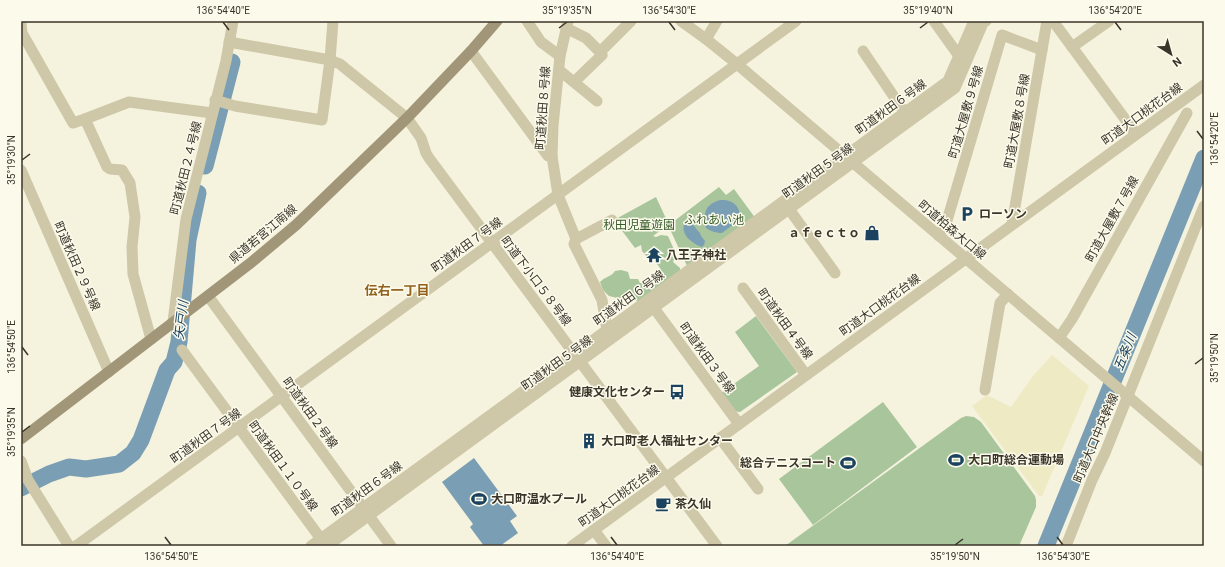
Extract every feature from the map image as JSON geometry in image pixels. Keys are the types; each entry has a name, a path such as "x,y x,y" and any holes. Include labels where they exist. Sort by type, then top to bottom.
{"main road":[{"name":"県道若宮江南線","path":"21,439 208,296 296,226 406,118 471,51 497,21"}],"street":[{"name":"町道秋田２４号線","path":"174,322 186,219 215,100 226,62 232,21"},
{"path":"215,100 235,106 322,120 330,60 333,21"},
{"path":"527,21 541,42 560,56"},
{"path":"600,52 631,21"},
{"name":"町道柏森大口線","path":"681,21 737,64 1204,461"},
{"path":"706,39 717,21"},
{"name":"町道秋田７号線","path":"76,546 796,21"},
{"path":"934,21 959,56"},
{"name":"町道秋田６号線","path":"320,544 577,358 607,330 849,159 905,113 948,81 974,21"},
{"name":"町道秋田５号線","path":"577,358 654,308 789,209 849,159 955,88 983,23 986,21"},
{"name":"町道大屋敷８号線","path":"1012,224 1047,21"},
{"path":"1053,21 1136,134"},
{"path":"1072,47 1109,21"},
{"path":"21,23 22,34 73,123 129,102 212,113"},
{"path":"567,24 586,38 602,55 574,82"},
{"name":"町道秋田８号線","path":"567,24 558,70 552,156 558,195 576,239 574,244 602,300 607,330"},
{"name":"町道大屋敷９号線","path":"939,236 946,224 1002,35 1042,50"},
{"name":"町道下小口５８号線","path":"229,42 336,62 346,68 406,118 421,138 429,158 717,546"},
{"path":"471,51 548,156 552,156"},
{"path":"863,51 905,113"},
{"path":"558,70 597,101"},
{"name":"町道大口桃花台線","path":"572,546 1204,85"},
{"name":"町道大屋敷７号線","path":"1059,338 1072,319 1187,112"},
{"path":"85,119 107,167 110,169 122,170 130,183 135,217 132,247 132,274 151,339"},
{"name":"町道秋田２９号線","path":"21,170 109,372"},
{"name":"町道大口中央幹線","path":"1066,546 1092,480 1128,397 1204,206"},
{"path":"789,209 835,273"},
{"path":"576,239 612,220"},
{"name":"町道秋田４号線","path":"743,288 806,375"},
{"path":"985,390 1000,303 1008,294"},
{"name":"町道秋田２号線","path":"208,296 391,546"},
{"name":"町道秋田３号線","path":"654,308 740,424"},
{"name":"町道秋田１１０号線","path":"182,350 239,428 320,544"},
{"path":"720,438 758,489"},
{"path":"21,461 28,480 69,546"},
{"path":"594,530 606,546"}],"green space":[{"path":"719,187 726,195 734,189 756,219 688,268 668,225 653,236 668,236 676,254 673,262 680,268 680,276 646,302 609,296 603,290 600,282 615,271 621,270 628,272 630,279 638,279 640,283 657,282 662,275 660,268 654,260 648,258 642,251 641,245 635,248 614,220 656,197 669,225"},
{"path":"756,316 797,372 740,412 734,411 721,393 759,366 735,332"},
{"name":"総合テニスコート","path":"883,402 917,447 813,525 779,479"},
{"name":"大口町総合運動場","path":"966,416 974,417 981,422 1035,496 1036,507 1019,546 785,546 961,418"}],"shaded area":[{"path":"1052,355 1089,386 1042,496 1039,496 972,406 987,395 1011,407 1033,376"}],"water":[{"path":"720,200 735,204 740,215 739,220 722,233 718,233 706,228 705,214 708,207"},
{"path":"691,222 705,241 702,247 695,244 686,236 684,232 684,225"},
{"name":"大口町温水プール","path":"474,458 517,516 510,521 518,533 500,546 484,546 470,527 473,524 442,482"}],"waterway":[{"name":"矢戸川","path":"205,166 232,62"},
{"name":"五条川","path":"1046,546 1204,158"},
{"name":"矢戸川","path":"21,488 49,474 69,467 86,469 119,464 133,453 141,440 167,370 174,362 179,342 188,240 198,193"}],"place":[{"name":"ローソン","path":"967,214"},
{"name":"ａｆｅｃｔｏ","path":"872,233"},
{"name":"八王子神社","path":"654,255"},
{"name":"健康文化センター","path":"677,392"},
{"name":"大口町老人福祉センター","path":"589,441"},
{"name":"大口町総合運動場","path":"956,460"},
{"name":"総合テニスコート","path":"848,463"},
{"name":"大口町温水プール","path":"479,499"},
{"name":"茶久仙","path":"663,504"}],"district":[{"name":"伝右一丁目","path":"397,290"}],"park label":[{"name":"ふれあい池","path":"714,220"},
{"name":"秋田児童遊園","path":"639,225"}]}
